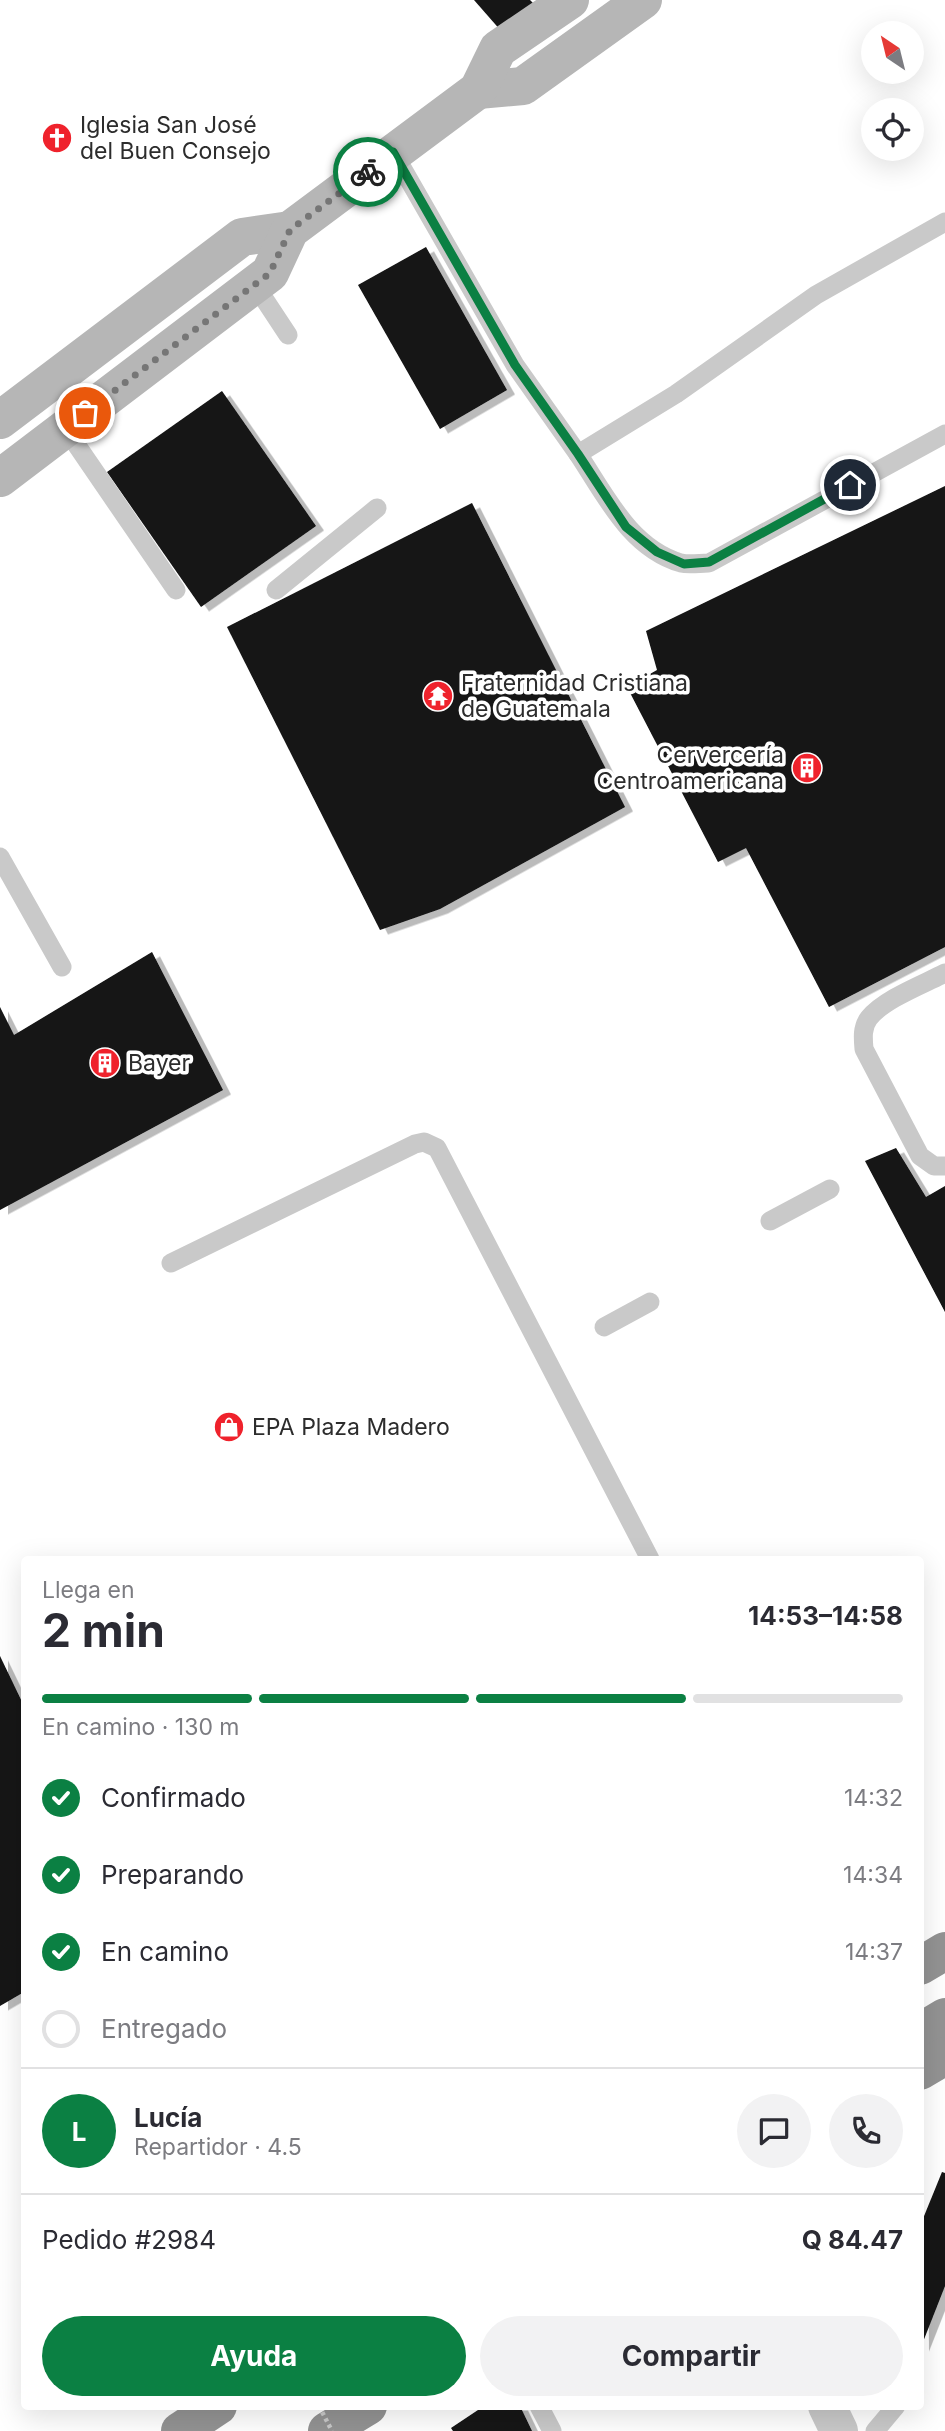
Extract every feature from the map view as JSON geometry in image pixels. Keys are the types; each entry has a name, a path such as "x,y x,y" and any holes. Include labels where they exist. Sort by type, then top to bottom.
{"highway":[{"path":"924,1964 945,1951"},
{"path":"924,2030 945,2017"},
{"path":"924,2069 945,2056"},
{"path":"180,2431 212,2410"},
{"path":"329,2431 362,2410"}],"main road":[{"path":"0,478 270,273 290,230 478,90 498,50 570,0"},
{"path":"478,90 523,86 643,0"},
{"path":"0,420 242,237 290,230"}],"street":[{"path":"829,2410 839,2431"}],"lane":[{"path":"393,152 515,365 626,527 657,552 684,564 709,562 945,434"},
{"path":"578,454 676,394 816,295 945,222"},
{"path":"255,285 288,335"},
{"path":"65,428 91,462 176,590"},
{"path":"276,590 377,508"},
{"path":"0,857 62,967"},
{"path":"945,973 882,1006 868,1018 862,1033 864,1049 920,1156 934,1166 945,1166"},
{"path":"171,1263 415,1144 424,1142 437,1148 648,1556"},
{"path":"770,1221 830,1189"},
{"path":"604,1327 650,1303"},
{"path":"541,2410 552,2431"},
{"path":"875,2431 894,2410"}],"path":[{"path":"321,2410 329,2431"}],"building":[{"path":"474,0 530,0 534,4 502,32"},
{"path":"426,247 507,390 440,429 358,285"},
{"path":"222,391 316,526 201,607 107,472"},
{"name":"Cervercería Centroamericana","path":"945,486 945,947 829,1007 746,848 718,862 627,687 657,670 646,631"},
{"path":"472,503 625,807 440,909 380,930 227,627"},
{"name":"Bayer","path":"152,952 223,1090 0,1210 0,1007 14,1035"},
{"path":"896,1148 926,1197 945,1186 945,1312 865,1161"},
{"path":"0,1656 21,1700 21,1994 0,2006"},
{"path":"942,2172 945,2173 945,2286 924,2339 924,2216"},
{"path":"478,2410 522,2410 532,2431 453,2431 451,2428"}],"way so far":[{"path":"85,413 270,273 290,230 368,172"}],"place":[{"name":"Iglesia San José del Buen Consejo","path":"57,138"},
{"name":"Fraternidad Cristiana de Guatemala","path":"438,696"},
{"name":"Cervercería Centroamericana","path":"807,768"},
{"name":"Bayer","path":"105,1063"},
{"name":"EPA Plaza Madero","path":"229,1427"}],"route":[{"path":"368,172 393,152 515,365 626,527 657,552 684,564 709,562 850,485"}]}
